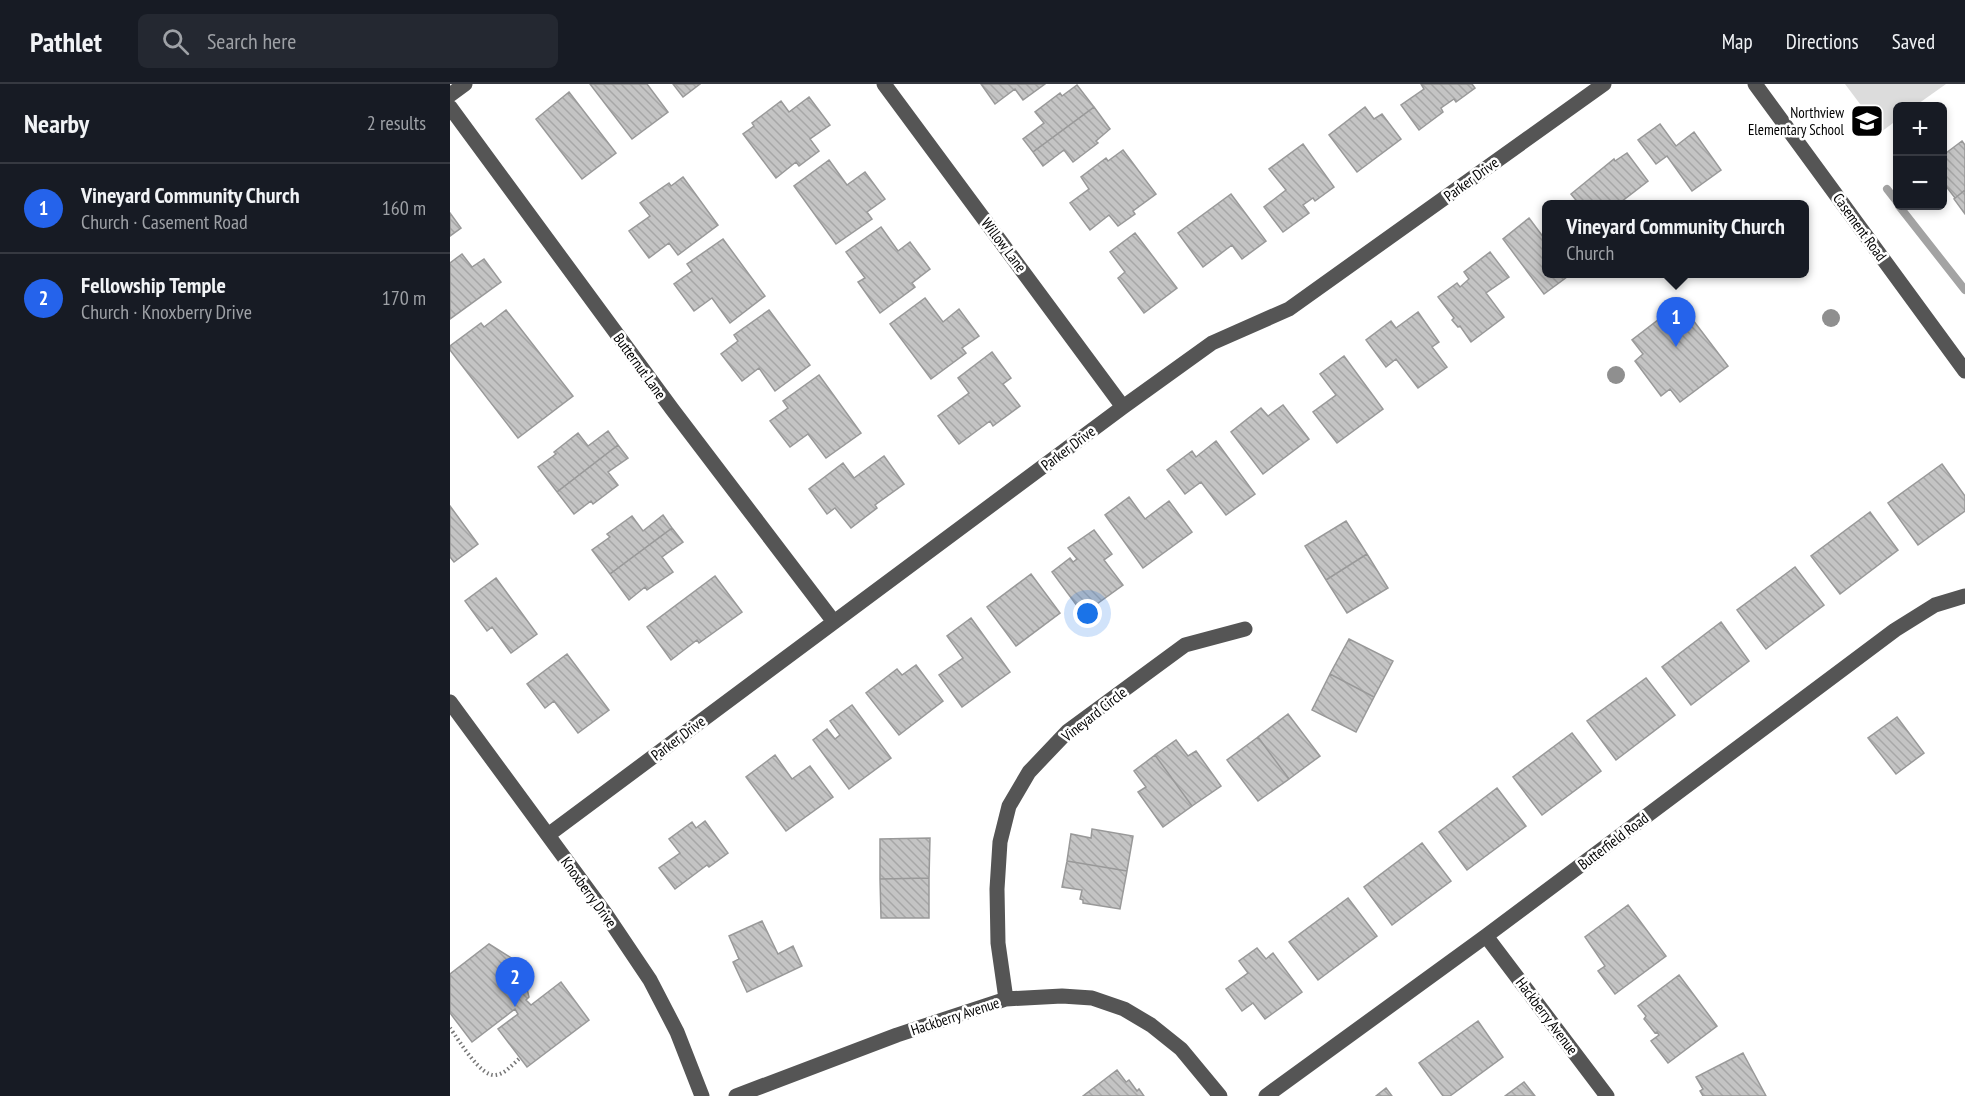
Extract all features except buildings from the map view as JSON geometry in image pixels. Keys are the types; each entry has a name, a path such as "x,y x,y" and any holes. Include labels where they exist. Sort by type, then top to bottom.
{"street":[{"path":"450,95 465,84"},
{"name":"Willow Lane","path":"884,84 1124,407"},
{"name":"Parker Drive","path":"548,835 1212,343 1289,309 1604,84"},
{"name":"Casement Road","path":"1755,84 1965,370"},
{"name":"Butternut Lane","path":"450,107 669,405 834,622"},
{"name":"Butterfield Road","path":"1266,1096 1486,936 1894,630 1935,606 1965,596"},
{"name":"Vineyard Circle","path":"1006,999 998,932 997,889 1000,842 1009,806 1029,772 1068,731 1185,645 1245,629"},
{"name":"Knoxberry Drive","path":"450,702 605,913 650,980 677,1032 702,1096"},
{"name":"Hackberry Avenue","path":"1486,936 1607,1096"},
{"name":"Hackberry Avenue","path":"736,1096 897,1035 1006,999 1062,996 1092,999 1124,1010 1151,1025 1181,1049 1220,1096"}],"path":[{"path":"450,1028 482,1070 490,1076 499,1075 520,1058"}],"shaded area":[{"path":"1845,84 1946,84 1921,102 1893,102 1893,123 1881,132"}],"waterway":[{"path":"1887,189 1893,197"},
{"path":"1902,210 1965,290"}],"place":[{"name":"Northview Elementary School","path":"1867,121"},
{"name":"Vineyard Community Church","path":"1676,347"},
{"name":"Fellowship Temple","path":"515,1007"}]}
